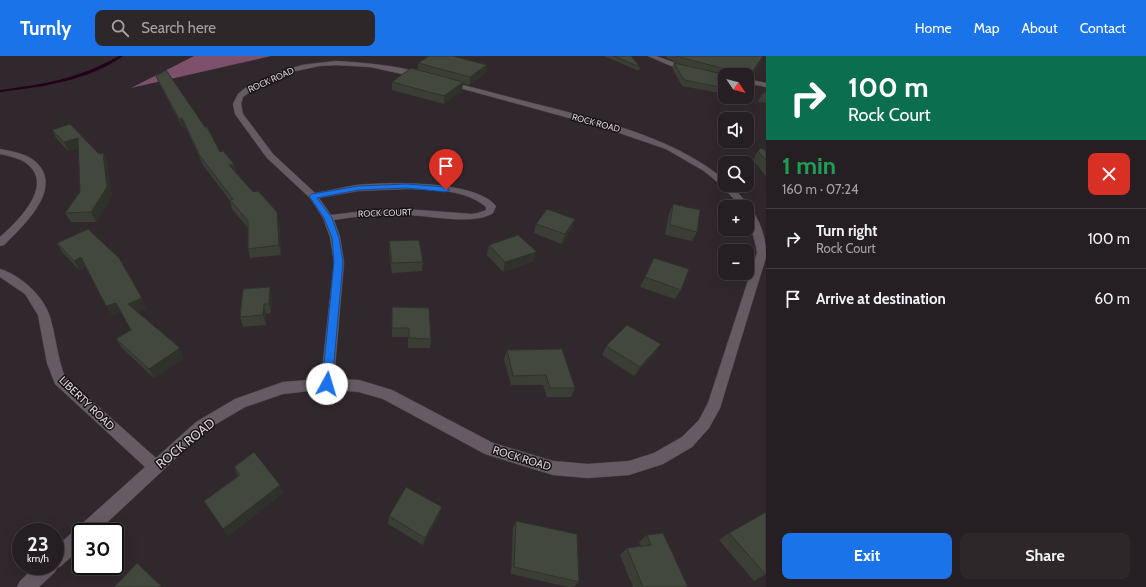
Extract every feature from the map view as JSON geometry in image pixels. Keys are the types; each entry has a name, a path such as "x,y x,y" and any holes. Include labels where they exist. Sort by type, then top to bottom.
{"street":[{"path":"651,56 678,67 698,71"},
{"name":"ROCK ROAD","path":"327,384 338,262 335,238 328,218 312,196 270,156 238,114 236,107 237,100 251,87 285,72 325,64 364,64 388,68 426,78"},
{"name":"ROCK ROAD","path":"441,82 651,139 678,152 718,178"},
{"path":"754,82 766,85"},
{"path":"0,151 29,161 37,169 42,184 36,203 24,220 0,243"},
{"name":"ROCK COURT","path":"312,196 358,188 407,186 433,188 479,196 487,200 491,206 490,211 484,216 476,218 429,212 396,211 360,213 328,218"},
{"name":"ROCK ROAD","path":"733,192 739,200"},
{"name":"ROCK ROAD","path":"95,523 155,466 201,426 240,403 283,388 327,384 359,386 387,394 490,449 553,468 588,471 629,468 658,459 687,442 704,424 715,404 762,253 760,235 754,222"},
{"name":"LIBERTY ROAD","path":"0,274 6,275 29,291 44,315 53,363 60,380 155,466"},
{"path":"64,552 72,544"},
{"path":"26,587 39,575"}],"shaded area":[{"path":"194,56 271,56 131,88"}],"building":[{"path":"429,56 453,56 487,65 470,77 418,63"},
{"path":"614,56 631,56 640,67"},
{"path":"676,56 763,56 754,69 721,68"},
{"path":"674,63 718,73 718,87 684,80"},
{"path":"411,68 463,82 444,96 392,82"},
{"path":"166,70 205,127 207,127 220,152 223,151 234,164 229,165 253,192 258,191 277,212 279,245 248,249 248,221 230,200 233,199 200,156 182,118 179,119 156,76"},
{"path":"70,124 99,154 103,153 107,187 91,212 65,213 80,192 78,138 64,142 52,130"},
{"path":"761,148 766,151 766,160 758,151"},
{"path":"673,204 700,210 697,232 670,225"},
{"path":"547,209 575,219 565,234 536,224"},
{"path":"88,229 119,258 142,298 128,304 180,348 149,369 116,339 131,330 116,303 106,306 81,257 74,261 57,243"},
{"path":"518,235 537,252 505,262 489,245"},
{"path":"419,240 423,262 392,263 389,241"},
{"path":"654,258 689,269 681,290 645,277"},
{"path":"270,287 269,304 264,304 263,315 240,317 243,289"},
{"path":"392,307 429,308 431,339 409,338 409,328 392,328"},
{"path":"627,325 661,344 640,367 606,346"},
{"path":"562,349 575,388 550,388 546,375 513,376 507,350"},
{"path":"254,452 280,485 223,529 204,501 240,475 234,467"},
{"path":"406,487 442,507 425,538 389,516"},
{"path":"766,512 766,574 765,574 729,533"},
{"path":"516,521 577,534 579,582 514,567"},
{"path":"663,533 688,587 643,587 627,548 651,545 647,535"},
{"path":"137,563 162,587 114,587"}],"waterway":[{"path":"0,91 33,87 63,81 92,71 121,56"}],"route":[{"path":"327,384 338,262 335,238 328,218 312,196 358,188 407,186 446,190"}]}
